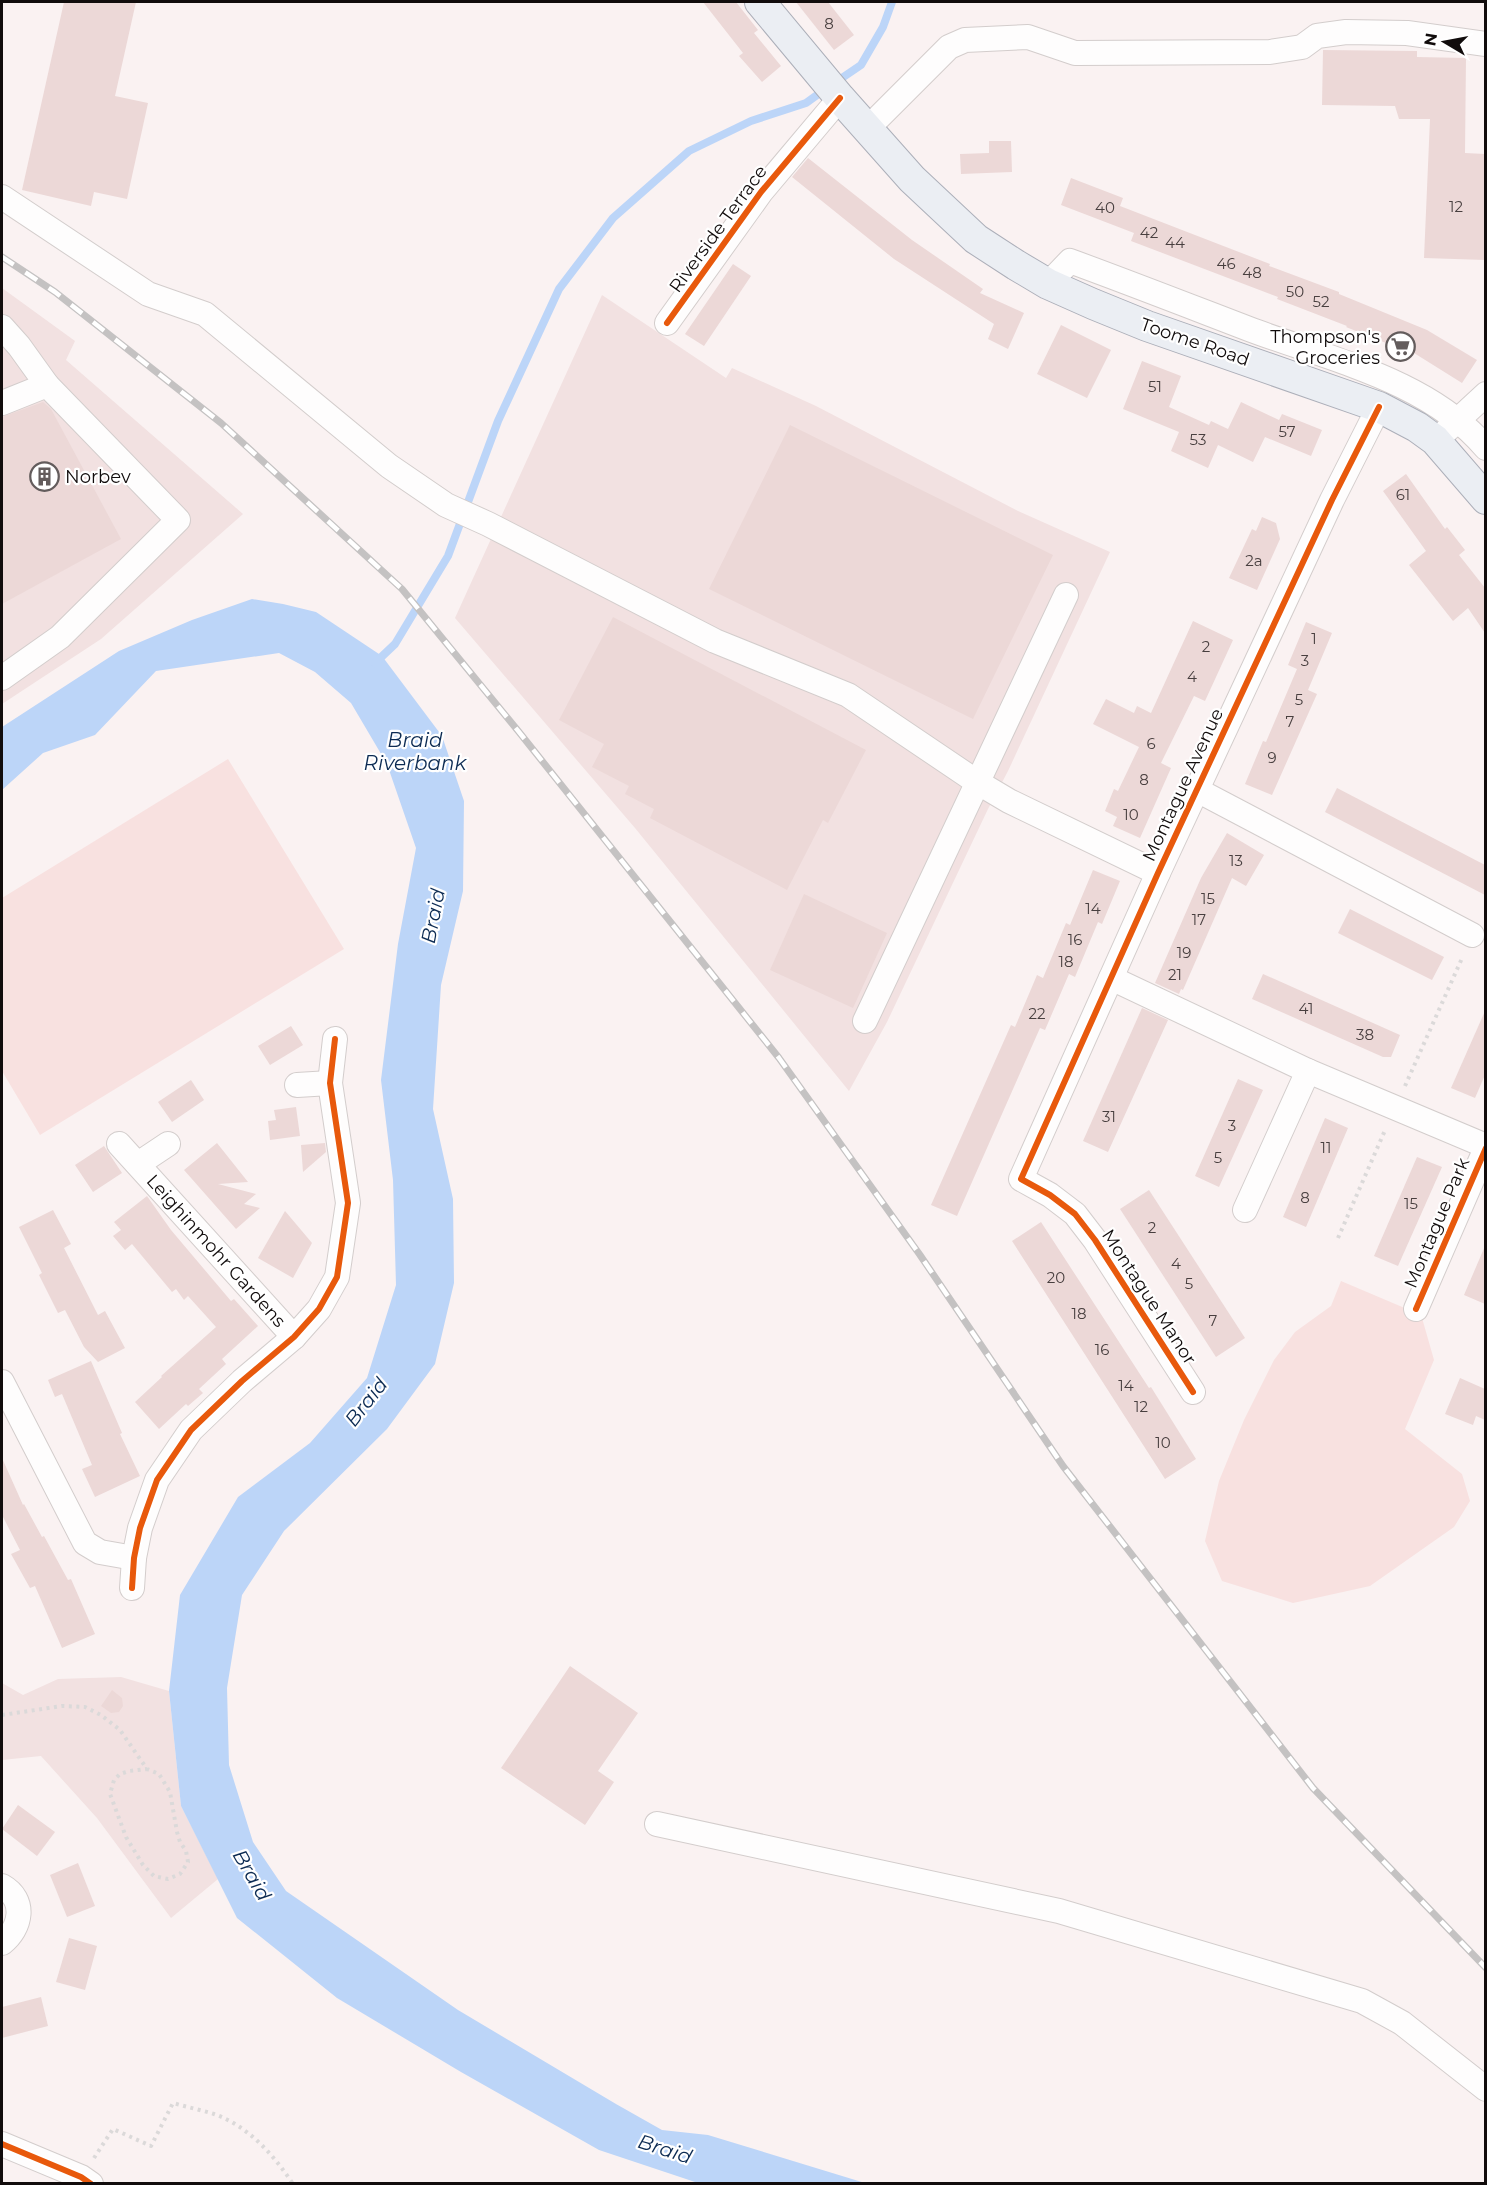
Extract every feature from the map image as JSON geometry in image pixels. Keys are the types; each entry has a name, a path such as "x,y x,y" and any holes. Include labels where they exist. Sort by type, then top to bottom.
{"main road":[{"name":"Toome Road","path":"760,2 842,101 912,179 976,238 1048,284 1147,326 1379,407 1417,427 1435,440 1485,499"}],"street":[{"path":"867,129 949,47 965,40 1028,37 1075,53 1270,52 1302,47 1317,36 1346,32 1407,33 1485,44"},
{"name":"Riverside Terrace","path":"667,323 761,192 842,101"},
{"path":"2,197 148,294 205,314 389,466 446,505 488,524 715,641 848,695 1009,801 1158,873"},
{"name":"Toome Road","path":"1048,284 1070,261 1160,293 1249,329 1397,383 1459,420 1485,448"},
{"path":"2,327 47,385 178,520 60,638 2,678"},
{"path":"2,402 47,385"},
{"path":"1435,440 1485,394"},
{"name":"Montague Avenue","path":"1021,1179 1158,873 1332,500 1379,407"},
{"path":"865,1020 1066,595"},
{"path":"1197,790 1472,935"},
{"name":"Montague Park","path":"1111,978 1308,1071 1485,1147 1416,1309"},
{"name":"Leighinmohr Gardens","path":"132,1588 134,1558 140,1528 157,1480 191,1430 242,1381 294,1338 319,1309 337,1277 348,1203 330,1083 335,1039"},
{"path":"1245,1210 1308,1071"},
{"path":"297,1085 330,1083"},
{"name":"Leighinmohr Gardens","path":"120,1144 294,1338"},
{"name":"Leighinmohr Gardens","path":"138,1164 168,1144"},
{"name":"Montague Manor","path":"1021,1179 1050,1195 1074,1214 1095,1240 1193,1392"},
{"path":"2,1382 85,1543 100,1552 134,1558"},
{"path":"657,1824 1059,1911 1362,2001 1402,2023 1485,2089"},
{"path":"2,1886 9,1890 18,1903 19,1918 14,1931 2,1943"},
{"path":"2,2144 86,2180"}],"path":[{"path":"2,1716 62,1706 85,1707 101,1715 120,1730 147,1769 159,1774 170,1792 177,1832 186,1851 188,1862 180,1874 168,1879 154,1876 143,1865 126,1837 110,1794 114,1780 120,1774 147,1769"},
{"path":"86,2180 113,2129 151,2146 173,2103 215,2115 235,2124 254,2137 283,2169 292,2184"}],"shaded area":[{"path":"2,288 75,341 66,360 243,514 101,639 2,704"},
{"path":"602,295 726,378 732,368 816,406 1018,511 1110,552 887,1022 849,1091 635,828 455,618"},
{"path":"228,759 344,949 40,1135 2,1071 2,898"},
{"path":"1341,1281 1407,1309 1422,1318 1434,1360 1405,1429 1462,1474 1470,1501 1454,1527 1370,1586 1293,1603 1222,1581 1205,1541 1219,1481 1244,1420 1274,1360 1295,1332 1331,1306"},
{"path":"121,1677 169,1691 181,1806 218,1879 171,1918 97,1818 41,1756 2,1760 2,1683 23,1695 58,1679"}],"water":[{"name":"Braid Riverbank","path":"252,599 316,612 382,656 442,736 464,801 463,891 441,985 433,1109 453,1199 454,1283 435,1364 387,1429 284,1531 242,1595 227,1688 229,1765 253,1842 286,1891 458,2010 662,2130 708,2135 865,2183 698,2183 599,2150 337,1998 237,1918 181,1806 169,1691 180,1595 238,1497 310,1443 367,1378 396,1285 393,1180 381,1080 398,944 416,848 387,764 351,703 315,672 279,653 156,671 95,735 43,753 2,790 2,727 119,651 192,620"}],"building":[{"path":"64,2 136,2 115,96 148,103 127,199 94,192 91,206 22,190"},
{"path":"703,2 736,2 758,30 754,33 781,66 762,82 739,56 743,53"},
{"path":"796,2 828,2 854,35 834,50"},
{"path":"1323,50 1417,51 1417,57 1466,58 1465,153 1485,154 1485,260 1424,258 1430,119 1399,119 1395,106 1322,105"},
{"path":"989,141 1011,141 1012,172 961,174 960,154 989,153"},
{"path":"808,158 912,240 983,289 980,293 1024,313 1008,349 988,339 994,324 894,259 792,177"},
{"path":"1071,178 1123,198 1120,206 1270,264 1269,266 1339,292 1339,294 1427,330 1477,360 1462,383 1398,343 1396,347 1277,299 1278,297 1131,241 1134,233 1061,205"},
{"path":"733,264 751,276 704,346 685,334"},
{"path":"1061,325 1111,350 1087,398 1037,374"},
{"path":"1142,361 1181,376 1169,407 1209,425 1211,421 1228,429 1241,402 1279,420 1282,414 1322,430 1311,456 1265,437 1253,462 1218,445 1208,468 1171,451 1179,432 1123,409"},
{"name":"Norbev","path":"43,402 51,409 121,539 2,604 2,417"},
{"path":"790,425 1053,555 973,719 709,589"},
{"path":"1406,474 1445,529 1447,527 1465,550 1459,555 1485,588 1485,633 1468,608 1453,621 1409,565 1426,551 1383,491"},
{"path":"1262,517 1276,523 1280,539 1257,590 1229,578 1252,529 1256,531"},
{"path":"613,617 866,750 828,823 823,820 787,890 650,818 654,809 625,794 629,786 592,767 604,744 559,720"},
{"path":"1193,621 1233,640 1205,701 1194,696 1161,763 1171,768 1140,838 1113,826 1117,817 1105,811 1114,789 1118,791 1139,747 1093,724 1106,699 1134,713 1137,706 1151,713"},
{"path":"1306,622 1332,633 1308,690 1317,694 1272,795 1245,784 1263,741 1266,742 1297,669 1288,665"},
{"path":"1337,788 1485,865 1485,895 1325,812"},
{"path":"1227,833 1264,855 1246,886 1232,878 1183,990 1181,989 1179,994 1155,983 1201,878"},
{"path":"1093,870 1120,881 1102,924 1098,922 1075,977 1069,974 1045,1030 1040,1028 957,1216 931,1205 1011,1025 1015,1027 1037,975 1043,978 1066,923 1070,925"},
{"path":"804,894 887,933 853,1008 770,970"},
{"path":"1350,909 1444,957 1432,980 1338,933"},
{"path":"1263,974 1400,1035 1391,1057 1383,1057 1252,999"},
{"path":"1142,1008 1168,1020 1108,1152 1083,1141"},
{"path":"1485,1011 1485,1075 1475,1098 1451,1088"},
{"path":"291,1026 303,1045 270,1065 258,1046"},
{"path":"1238,1079 1263,1090 1219,1187 1195,1176"},
{"path":"191,1080 204,1100 172,1122 158,1102"},
{"path":"296,1107 300,1136 270,1140 268,1121 276,1120 274,1110"},
{"path":"1325,1118 1348,1128 1306,1227 1283,1217"},
{"path":"217,1143 248,1182 218,1184 256,1194 244,1204 260,1208 236,1229 184,1170"},
{"path":"325,1143 326,1152 303,1172 301,1145"},
{"path":"104,1146 122,1173 93,1192 75,1165"},
{"path":"1417,1157 1442,1167 1398,1266 1374,1256"},
{"path":"1149,1190 1245,1338 1216,1357 1120,1209"},
{"path":"147,1196 171,1230 231,1301 234,1299 258,1326 222,1359 226,1364 199,1389 203,1393 188,1406 186,1404 159,1429 135,1402 216,1327 188,1296 184,1300 176,1289 172,1292 132,1244 125,1250 113,1236 121,1230 114,1222"},
{"path":"53,1210 71,1244 64,1248 98,1315 105,1311 125,1348 98,1362 84,1347 65,1310 58,1313 39,1275 42,1273 19,1227"},
{"path":"285,1211 312,1243 293,1278 258,1258"},
{"path":"1041,1222 1196,1459 1165,1479 1012,1241"},
{"path":"1485,1246 1485,1304 1464,1295"},
{"path":"91,1361 122,1433 120,1434 140,1476 95,1497 82,1469 92,1465 62,1394 55,1397 48,1380"},
{"path":"1460,1378 1485,1389 1485,1420 1476,1416 1473,1425 1445,1414"},
{"path":"2,1458 23,1505 42,1537 44,1536 68,1580 71,1579 95,1634 62,1648 35,1586 30,1588 11,1554 20,1550 2,1515"},
{"path":"570,1666 638,1713 598,1771 614,1782 585,1825 501,1768"},
{"path":"112,1690 122,1698 123,1706 119,1712 111,1713 101,1706"},
{"path":"18,1805 55,1832 37,1856 2,1829"},
{"path":"78,1863 95,1906 67,1917 50,1875"},
{"path":"69,1938 97,1946 85,1990 56,1982"},
{"path":"41,1997 48,2026 2,2038 2,2007"}],"waterway":[{"path":"836,82 861,65 883,27 892,2"},
{"path":"375,663 395,644 448,556 498,421 559,289 613,218 689,151 751,121 806,103 824,90"}],"railway":[{"path":"2,257 55,292 221,423 402,589 779,1058 920,1255 1063,1466 1313,1788 1486,1968"}],"cycle path":[{"path":"667,323 761,192 840,98"},
{"path":"1193,1392 1095,1240 1075,1214 1050,1195 1021,1179 1158,873 1332,500 1379,407"},
{"path":"132,1588 134,1558 140,1528 157,1480 191,1430 242,1381 294,1337 319,1309 337,1277 348,1203 330,1083 335,1039"},
{"path":"1416,1309 1486,1148"},
{"path":"2,2144 81,2177 91,2184"}],"place":[{"name":"Thompson's Groceries","path":"1401,347"},
{"name":"Norbev","path":"44,477"}],"water label":[{"name":"Braid","path":"433,916"},
{"name":"Braid","path":"366,1402"},
{"name":"Braid","path":"252,1875"},
{"name":"Braid","path":"665,2149"}]}
